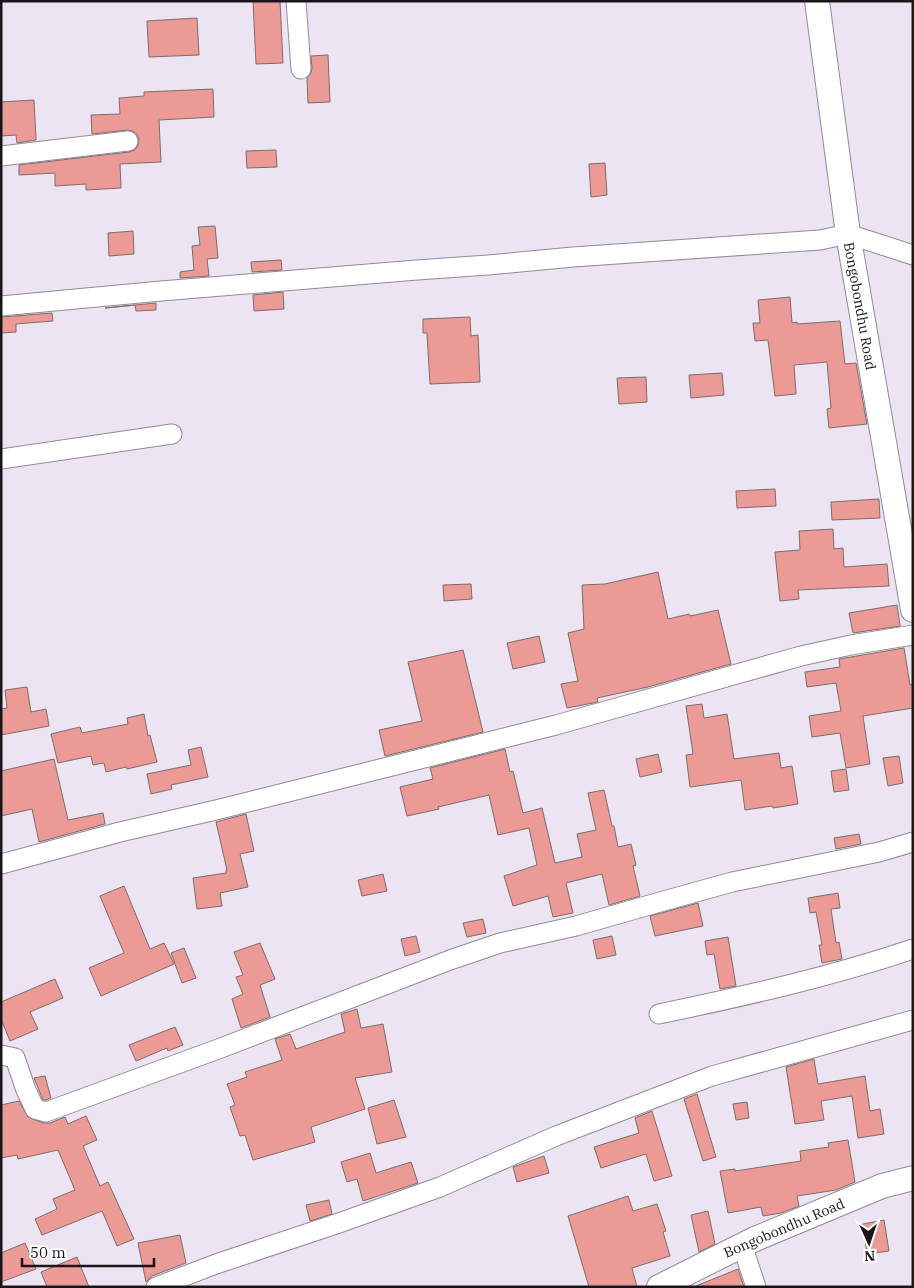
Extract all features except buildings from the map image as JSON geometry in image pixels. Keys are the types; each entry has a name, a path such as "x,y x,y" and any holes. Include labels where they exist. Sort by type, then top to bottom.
{"street":[{"path":"296,1 301,68"},
{"name":"Bongobondhu Road","path":"817,1 848,234 912,597"},
{"path":"1,156 128,141"},
{"path":"1,306 170,290 488,266 573,257 820,240 848,234 913,255"},
{"path":"1,459 172,434"},
{"path":"1,864 120,832 216,810 556,725 801,656 851,645 913,635"},
{"path":"1,1054 15,1058 35,1109 46,1112 450,960 500,943 576,926 732,882 879,852 913,842"},
{"path":"659,1014 747,995 876,961 913,949"},
{"path":"156,1287 216,1264 339,1223 440,1186 556,1136 712,1076 913,1020"},
{"name":"Bongobondhu Road","path":"659,1287 742,1244 882,1186 913,1178"},
{"path":"742,1244 756,1287"}]}
